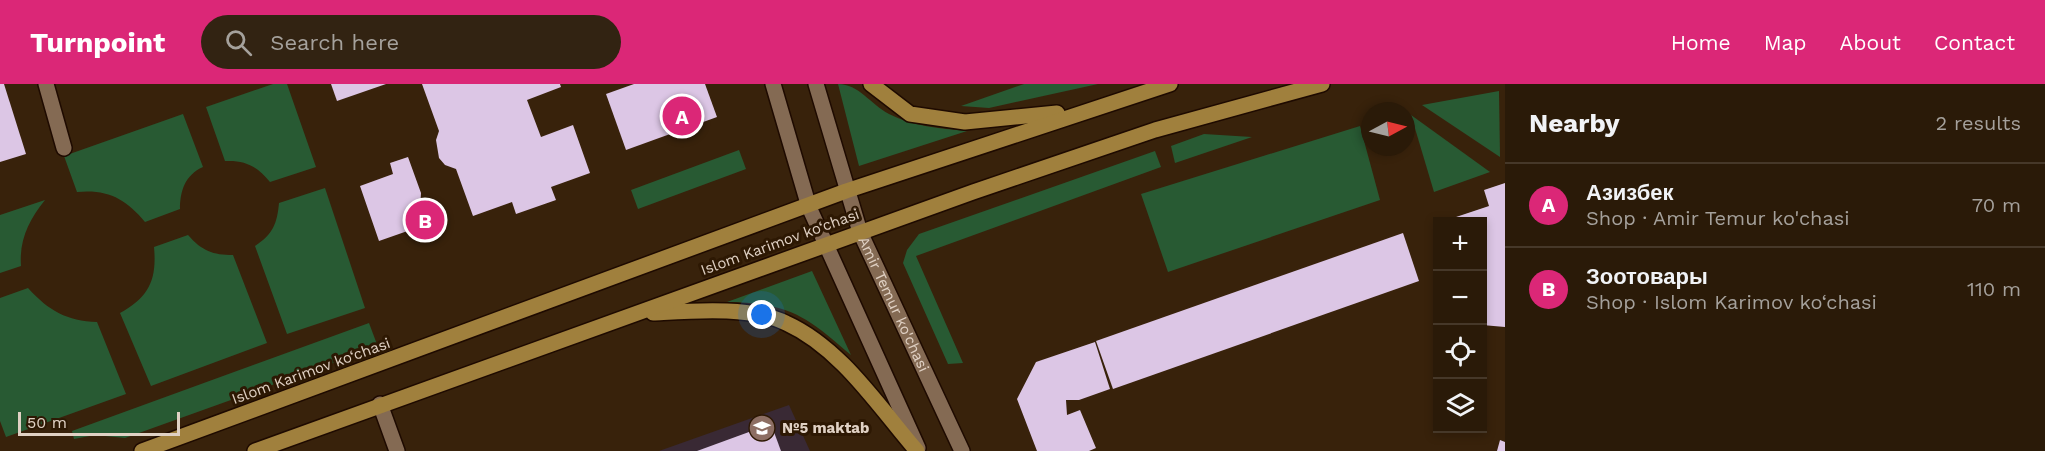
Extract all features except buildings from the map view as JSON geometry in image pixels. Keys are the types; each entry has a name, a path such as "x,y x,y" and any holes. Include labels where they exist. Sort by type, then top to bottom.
{"main road":[{"path":"46,84 64,148"},
{"path":"773,84 809,207 918,451"},
{"name":"Amir Temur ko'chasi","path":"816,84 860,232 962,451"},
{"path":"871,84 910,114 965,122 1084,111"},
{"name":"Islom Karimov ko‘chasi","path":"142,451 809,207 846,191 1170,84"},
{"name":"Islom Karimov ko‘chasi","path":"255,451 380,404 638,314 824,244 1158,129 1322,84"},
{"path":"638,314 747,313 785,322 821,344 844,366 918,451"},
{"path":"380,404 397,451"}],"shaded area":[{"name":"№5 maktab","path":"789,405 810,451 659,451"}],"green space":[{"path":"273,84 287,84 316,167 270,182 250,165 225,161 206,107"},
{"path":"838,84 852,87 882,110 908,122 967,131 859,166"},
{"path":"1024,84 1098,84 989,108 961,106"},
{"path":"1499,91 1500,157 1422,105"},
{"path":"183,114 203,167 192,174 185,184 180,209 145,222 131,207 116,197 98,192 77,192 64,156"},
{"path":"1415,118 1490,172 1434,192 1415,128"},
{"path":"1360,126 1361,156 1368,156 1380,200 1168,272 1141,194"},
{"path":"1204,134 1252,137 1175,163 1171,146"},
{"path":"739,150 746,169 638,209 631,190"},
{"path":"1155,151 1161,167 916,256 963,363 948,364 903,263 907,250 919,234"},
{"path":"325,188 365,308 287,334 255,246 273,228 279,203"},
{"path":"45,200 34,215 23,239 21,266 0,273 0,215"},
{"path":"188,235 208,251 233,255 267,343 151,386 120,313 138,301 149,286 154,269 154,247"},
{"path":"812,271 851,355 821,330 795,314 766,305 727,302"},
{"path":"28,288 43,303 59,313 77,320 97,322 126,394 6,437 0,421 0,298"},
{"path":"369,323 378,347 125,438 95,435 74,439 72,431"}],"place":[{"name":"Азизбек","path":"682,116"},
{"name":"Зоотовары","path":"425,220"},
{"name":"№5 maktab","path":"762,428"}]}
